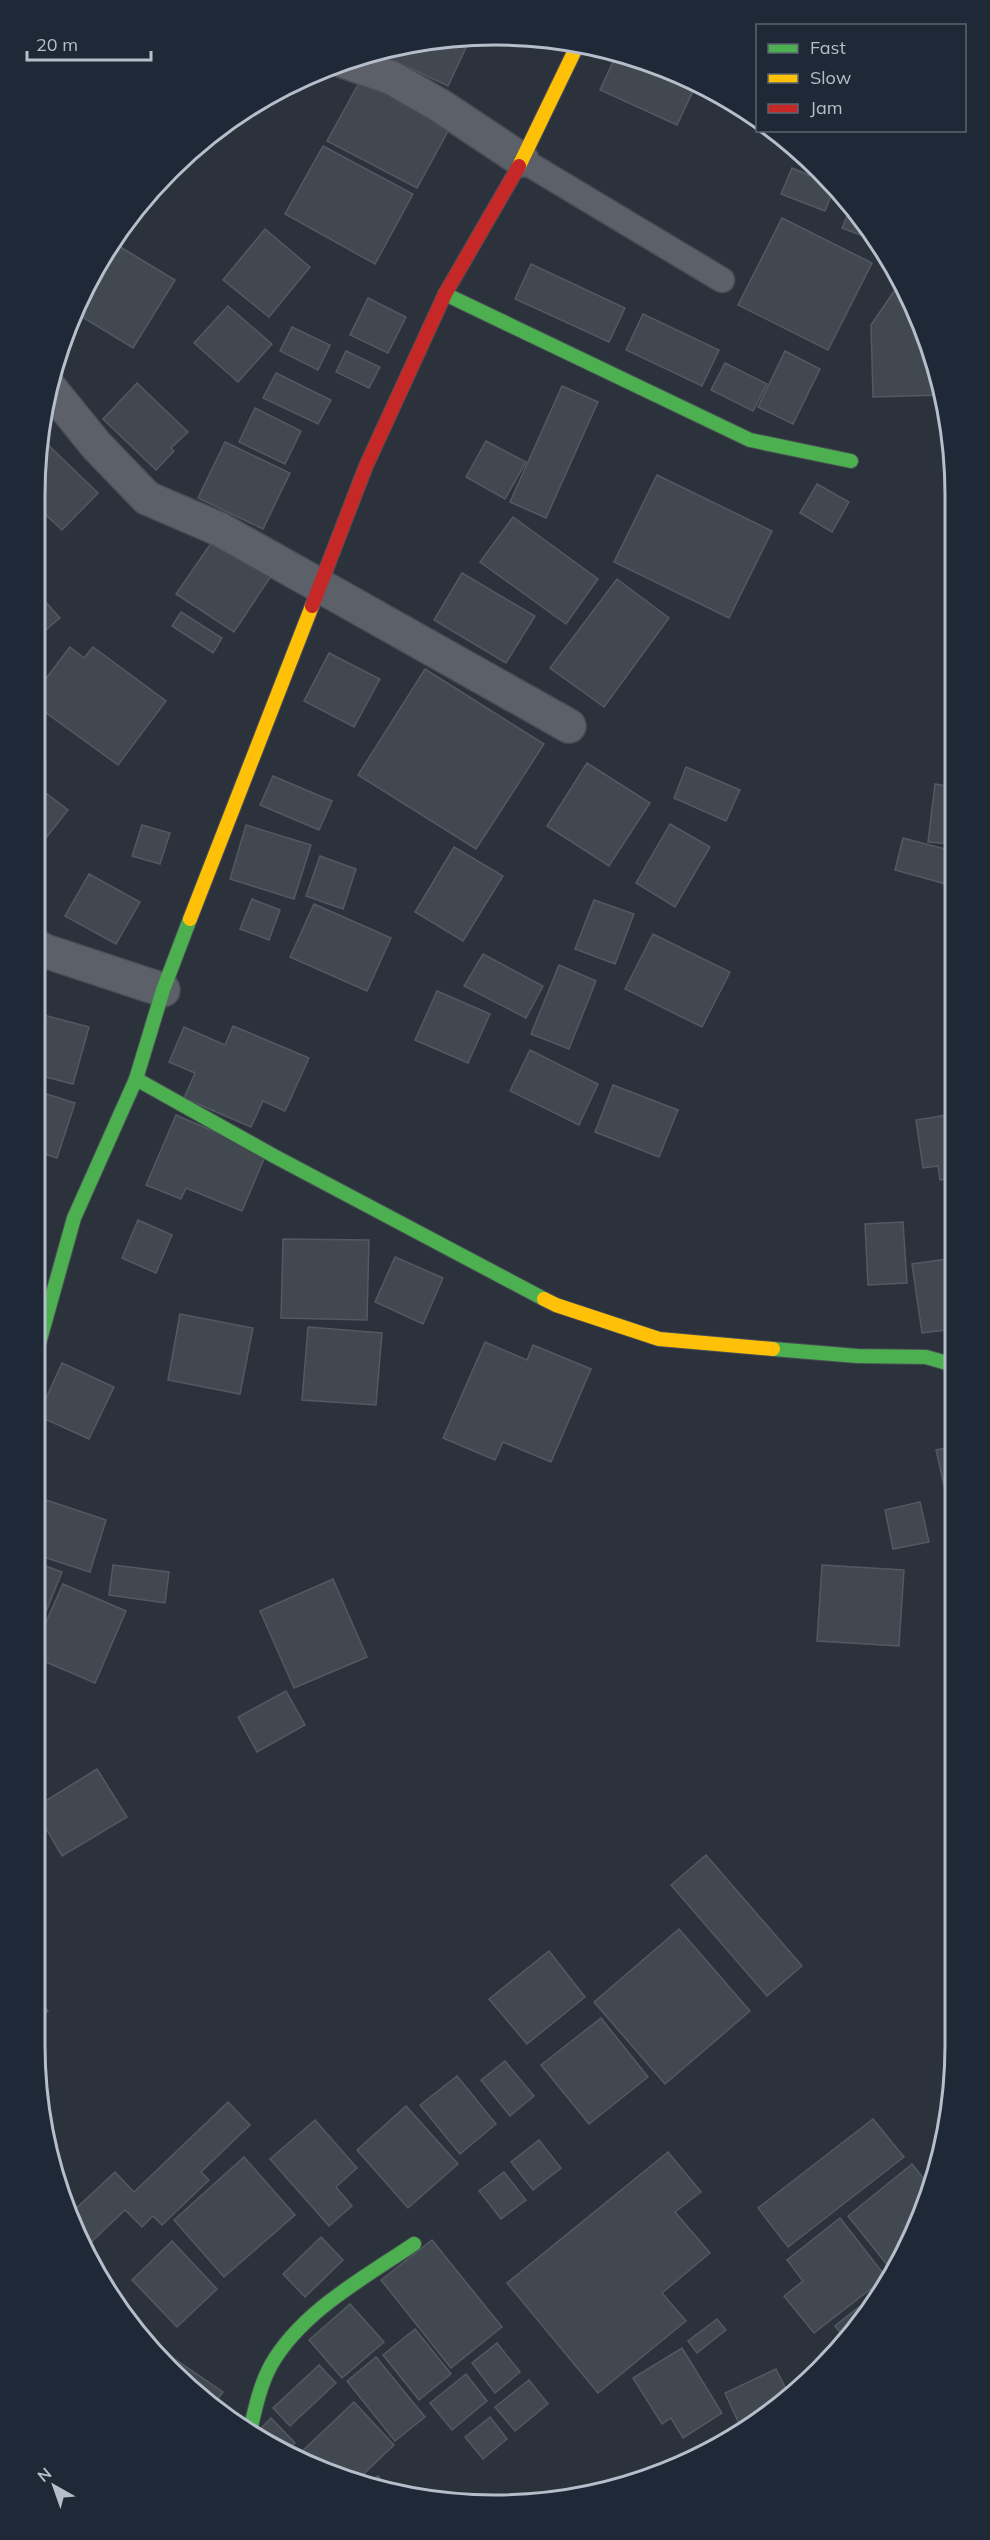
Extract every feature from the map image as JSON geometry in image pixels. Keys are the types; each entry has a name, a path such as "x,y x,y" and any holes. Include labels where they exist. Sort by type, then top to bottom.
{"street":[{"path":"45,1322 74,1218 136,1079 163,990 366,466 445,294 522,160 574,52"},
{"path":"358,66 392,78 439,105 522,160"},
{"path":"445,294 750,440 851,461"},
{"path":"56,396 96,445 147,498 219,528 569,726"},
{"path":"45,951 163,990"},
{"path":"136,1079 274,1156 556,1305 659,1339 857,1356 926,1357 945,1362"},
{"path":"252,2423 272,2365 295,2333 342,2293 414,2244"}],"lane":[{"path":"522,160 722,280"}],"building":[{"path":"467,46 448,86 389,58"},
{"path":"613,61 693,91 677,125 600,90"},
{"path":"364,74 453,122 417,188 327,141"},
{"path":"323,146 413,194 375,264 285,214"},
{"path":"792,168 813,177 831,196 825,211 781,194"},
{"path":"847,215 862,236 842,228"},
{"path":"782,218 872,263 828,350 738,305"},
{"path":"265,229 310,267 269,317 223,280"},
{"path":"120,247 175,280 133,348 82,317 105,270"},
{"path":"531,264 625,308 609,342 515,299"},
{"path":"895,289 921,350 933,395 873,397 871,325"},
{"path":"368,298 406,317 388,353 350,335"},
{"path":"228,306 272,344 238,382 194,343"},
{"path":"643,314 719,350 702,386 626,350"},
{"path":"292,327 330,345 318,370 280,351"},
{"path":"346,351 380,367 369,388 336,372"},
{"path":"785,351 820,369 793,424 758,407"},
{"path":"725,363 767,384 753,411 711,390"},
{"path":"276,373 331,400 318,424 263,398"},
{"path":"137,383 188,432 171,448 174,451 156,470 103,419"},
{"path":"562,386 598,402 546,518 510,502"},
{"path":"255,408 301,431 285,464 239,442"},
{"path":"486,441 526,462 505,499 466,477"},
{"path":"225,442 290,473 263,529 198,498"},
{"path":"48,445 98,493 62,530 45,514"},
{"path":"657,475 772,531 729,618 614,562"},
{"path":"817,484 849,502 832,532 800,513"},
{"path":"513,517 598,579 566,624 480,562"},
{"path":"216,536 273,573 234,632 176,594"},
{"path":"462,573 535,616 506,663 434,620"},
{"path":"617,579 669,618 604,707 550,668"},
{"path":"45,601 60,618 45,631"},
{"path":"181,612 222,638 213,653 172,626"},
{"path":"70,647 84,658 93,647 166,701 118,765 45,712 45,680"},
{"path":"329,653 380,679 354,727 304,701"},
{"path":"425,669 544,744 476,849 358,775"},
{"path":"587,763 650,803 609,866 547,826"},
{"path":"686,767 740,790 726,821 674,798"},
{"path":"273,776 332,801 319,830 260,805"},
{"path":"935,784 945,786 945,843 928,842"},
{"path":"45,792 68,810 45,839"},
{"path":"670,824 710,847 675,907 636,883"},
{"path":"142,825 170,833 160,864 132,856"},
{"path":"246,825 311,845 294,899 230,879"},
{"path":"903,838 945,849 945,884 895,870"},
{"path":"454,847 503,876 463,941 415,912"},
{"path":"320,856 356,869 343,909 306,896"},
{"path":"89,874 140,902 116,944 65,916"},
{"path":"252,899 280,910 269,940 240,929"},
{"path":"594,900 634,914 615,964 575,949"},
{"path":"314,904 391,938 367,991 290,957"},
{"path":"653,934 730,972 702,1027 625,989"},
{"path":"483,954 543,986 526,1018 464,986"},
{"path":"559,965 596,981 569,1049 531,1034"},
{"path":"437,991 490,1014 468,1063 415,1040"},
{"path":"45,1015 89,1027 73,1084 45,1077"},
{"path":"233,1026 309,1058 285,1111 263,1101 251,1127 184,1098 195,1073 169,1062 184,1027 225,1045"},
{"path":"530,1050 598,1084 579,1125 510,1091"},
{"path":"613,1085 678,1110 659,1157 595,1132"},
{"path":"45,1093 75,1103 57,1158 45,1154"},
{"path":"176,1115 266,1154 242,1211 186,1188 181,1199 146,1185"},
{"path":"945,1115 945,1179 940,1180 938,1166 923,1168 916,1120"},
{"path":"138,1220 172,1235 156,1273 122,1258"},
{"path":"903,1222 907,1283 868,1285 865,1224"},
{"path":"283,1239 369,1240 367,1320 281,1318"},
{"path":"395,1257 443,1278 423,1324 375,1302"},
{"path":"945,1259 945,1330 922,1333 912,1264"},
{"path":"180,1314 253,1328 240,1394 168,1380"},
{"path":"308,1327 382,1333 376,1405 302,1400"},
{"path":"485,1342 527,1360 533,1345 591,1369 551,1462 503,1442 495,1460 443,1438"},
{"path":"62,1363 114,1387 89,1439 45,1419 45,1401"},
{"path":"945,1448 945,1490 936,1450"},
{"path":"46,1500 106,1520 90,1572 45,1558"},
{"path":"920,1502 929,1542 893,1549 885,1510"},
{"path":"113,1565 169,1572 165,1603 109,1595"},
{"path":"822,1565 904,1570 899,1646 817,1641"},
{"path":"45,1566 62,1572 45,1614"},
{"path":"333,1579 367,1657 294,1688 260,1611"},
{"path":"63,1584 126,1611 95,1683 45,1662 45,1624"},
{"path":"286,1691 305,1725 257,1752 238,1717"},
{"path":"97,1769 127,1817 62,1856 45,1827 45,1801"},
{"path":"706,1855 802,1966 767,1996 671,1885"},
{"path":"679,1929 750,2011 665,2084 594,2002"},
{"path":"549,1951 585,1997 527,2044 489,1999"},
{"path":"601,2018 648,2077 589,2124 541,2065"},
{"path":"505,2061 534,2096 510,2116 481,2080"},
{"path":"457,2076 496,2124 460,2154 420,2105"},
{"path":"228,2102 250,2125 201,2172 209,2180 162,2225 153,2216 142,2227 125,2210 90,2243 76,2209 115,2172 134,2192"},
{"path":"406,2106 458,2164 408,2208 357,2150"},
{"path":"873,2119 904,2157 788,2247 758,2208"},
{"path":"315,2120 357,2168 336,2187 352,2206 329,2226 270,2159"},
{"path":"539,2140 561,2168 533,2190 511,2162"},
{"path":"668,2152 701,2192 675,2212 710,2253 662,2293 686,2321 598,2393 507,2283"},
{"path":"244,2157 295,2215 224,2277 174,2220"},
{"path":"912,2164 924,2179 911,2217 888,2265 848,2216"},
{"path":"504,2172 526,2200 501,2219 479,2191"},
{"path":"840,2218 883,2273 875,2285 814,2333 784,2296 803,2281 787,2260"},
{"path":"321,2237 343,2260 305,2297 283,2274"},
{"path":"432,2240 502,2327 451,2368 381,2280"},
{"path":"172,2241 217,2289 177,2327 132,2280"},
{"path":"350,2304 384,2342 342,2378 309,2340"},
{"path":"863,2304 840,2333 835,2326"},
{"path":"717,2319 726,2330 697,2353 688,2341"},
{"path":"415,2329 451,2374 419,2400 383,2355"},
{"path":"497,2343 520,2372 495,2393 472,2363"},
{"path":"682,2348 722,2413 683,2438 671,2418 662,2424 633,2378"},
{"path":"170,2356 223,2392 218,2399"},
{"path":"376,2357 425,2417 395,2441 347,2381"},
{"path":"319,2365 336,2383 290,2426 273,2408"},
{"path":"776,2369 786,2388 739,2423 725,2393"},
{"path":"466,2374 487,2401 452,2430 430,2403"},
{"path":"529,2380 548,2404 515,2431 495,2407"},
{"path":"354,2402 394,2445 363,2475 302,2452"},
{"path":"490,2417 507,2439 483,2459 465,2437"},
{"path":"271,2418 295,2443 291,2447 260,2429"}],"traffic: fast":[{"path":"445,294 750,440 851,461"},
{"path":"45,1322 74,1218 136,1079 163,990 190,919"},
{"path":"136,1079 274,1156 544,1299"},
{"path":"773,1349 857,1356 926,1357 945,1362"},
{"path":"252,2423 267,2373 299,2328 335,2297 414,2244"}],"traffic: slow":[{"path":"519,166 574,52"},
{"path":"190,919 312,606"},
{"path":"544,1299 659,1339 773,1349"}],"traffic: jam":[{"path":"312,606 366,466 445,294 519,166"}]}
